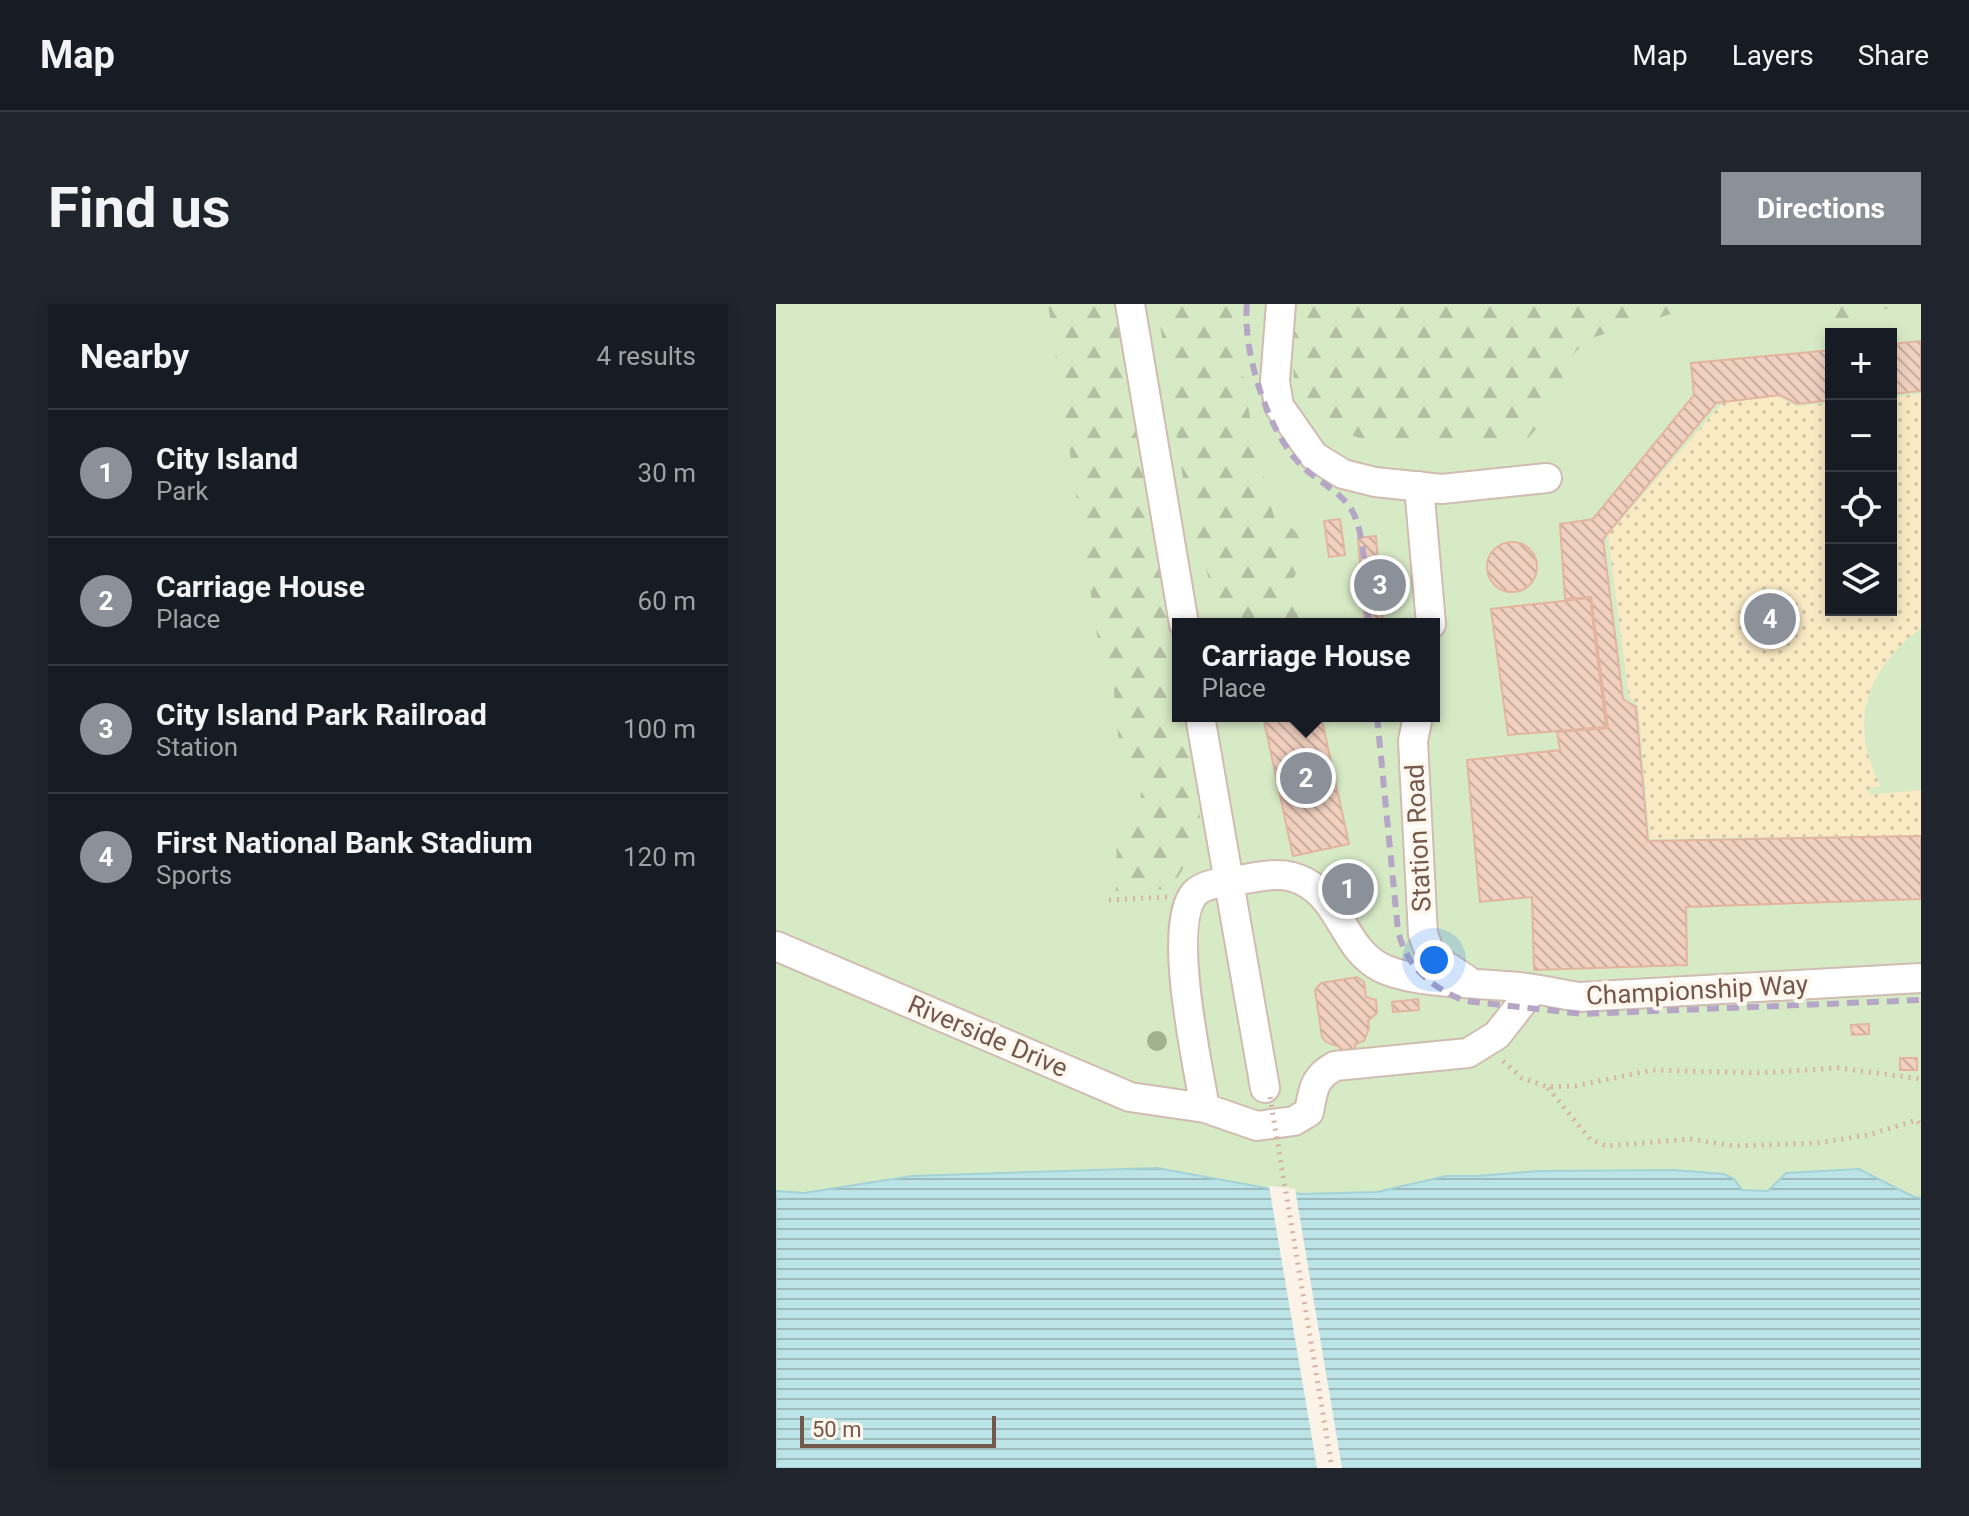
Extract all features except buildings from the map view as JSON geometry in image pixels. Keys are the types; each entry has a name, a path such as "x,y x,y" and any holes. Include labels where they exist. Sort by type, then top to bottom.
{"lane":[{"path":"1130,304 1183,618"},
{"path":"1281,304 1275,381 1279,406 1314,456 1343,474 1375,482 1442,489 1547,478"},
{"path":"1419,486 1430,618"},
{"path":"1201,722 1267,1093"},
{"name":"Station Road","path":"1417,722 1413,741 1423,934 1431,956 1473,983"},
{"name":"Championship Way","path":"1192,896 1201,887 1274,874 1292,875 1308,883 1329,901 1358,950 1381,967 1412,976 1579,997 1921,978"},
{"path":"1192,896 1184,914 1185,983 1205,1108"},
{"name":"Riverside Drive","path":"776,946 1130,1097 1205,1108 1257,1126 1294,1121 1309,1112 1315,1081 1335,1066 1468,1053 1488,1041"},
{"path":"1488,1041 1497,1035 1533,989"}],"path":[{"path":"1109,900 1192,896"},
{"path":"1488,1041 1504,1062 1522,1078 1548,1087 1575,1086 1653,1070 1758,1073 1839,1068 1921,1079"},
{"path":"1548,1087 1590,1139 1606,1146 1690,1139 1734,1146 1767,1146 1868,1135 1917,1120 1921,1126"},
{"path":"1267,1093 1332,1468"}],"green space":[{"path":"776,304 1921,304 1921,1198 1748,1192 1724,1174 1674,1170 1538,1171 1446,1176 1357,1194 1300,1194 1001,1174 912,1176 804,1193 776,1191"},
{"path":"1048,304 1122,304 1172,632 1172,722 1186,722 1203,838 1170,889 1116,891 1117,827 1140,810 1142,769 1122,747 1113,680 1100,655"},
{"path":"1157,304 1230,304 1253,434 1274,517 1299,533 1302,557 1294,578 1312,618 1222,618 1189,519"},
{"path":"1298,304 1704,304 1588,339 1567,361 1556,405 1525,442 1447,445 1369,442 1324,424 1294,384 1292,342"},
{"path":"1808,304 1907,304 1828,323"}],"sand":[{"path":"1921,394 1921,628 1902,644 1875,680 1864,720 1865,741 1881,786 1869,788 1869,795 1921,790 1921,835 1650,839 1638,705 1629,697 1608,535 1725,400 1777,396 1796,406 1825,404 1825,616 1897,616 1897,396"}],"water":[{"path":"1157,1168 1300,1194 1377,1192 1446,1176 1538,1171 1674,1170 1724,1174 1734,1179 1742,1190 1768,1191 1786,1173 1859,1169 1921,1198 1921,1468 776,1468 776,1191 804,1193 912,1176"}],"pier":[{"path":"1269,1186 1295,1189 1342,1468 1317,1468"}],"railway":[{"path":"1247,304 1253,366 1278,432 1300,464 1340,497 1356,519 1362,547 1369,618"},
{"path":"1378,722 1398,931 1414,966 1441,989 1465,1001 1583,1014 1921,1000"}],"place":[{"name":"City Island Park Railroad","path":"1380,585"},
{"name":"First National Bank Stadium","path":"1770,619"},
{"name":"Carriage House","path":"1306,778"},
{"name":"City Island","path":"1348,889"}]}
